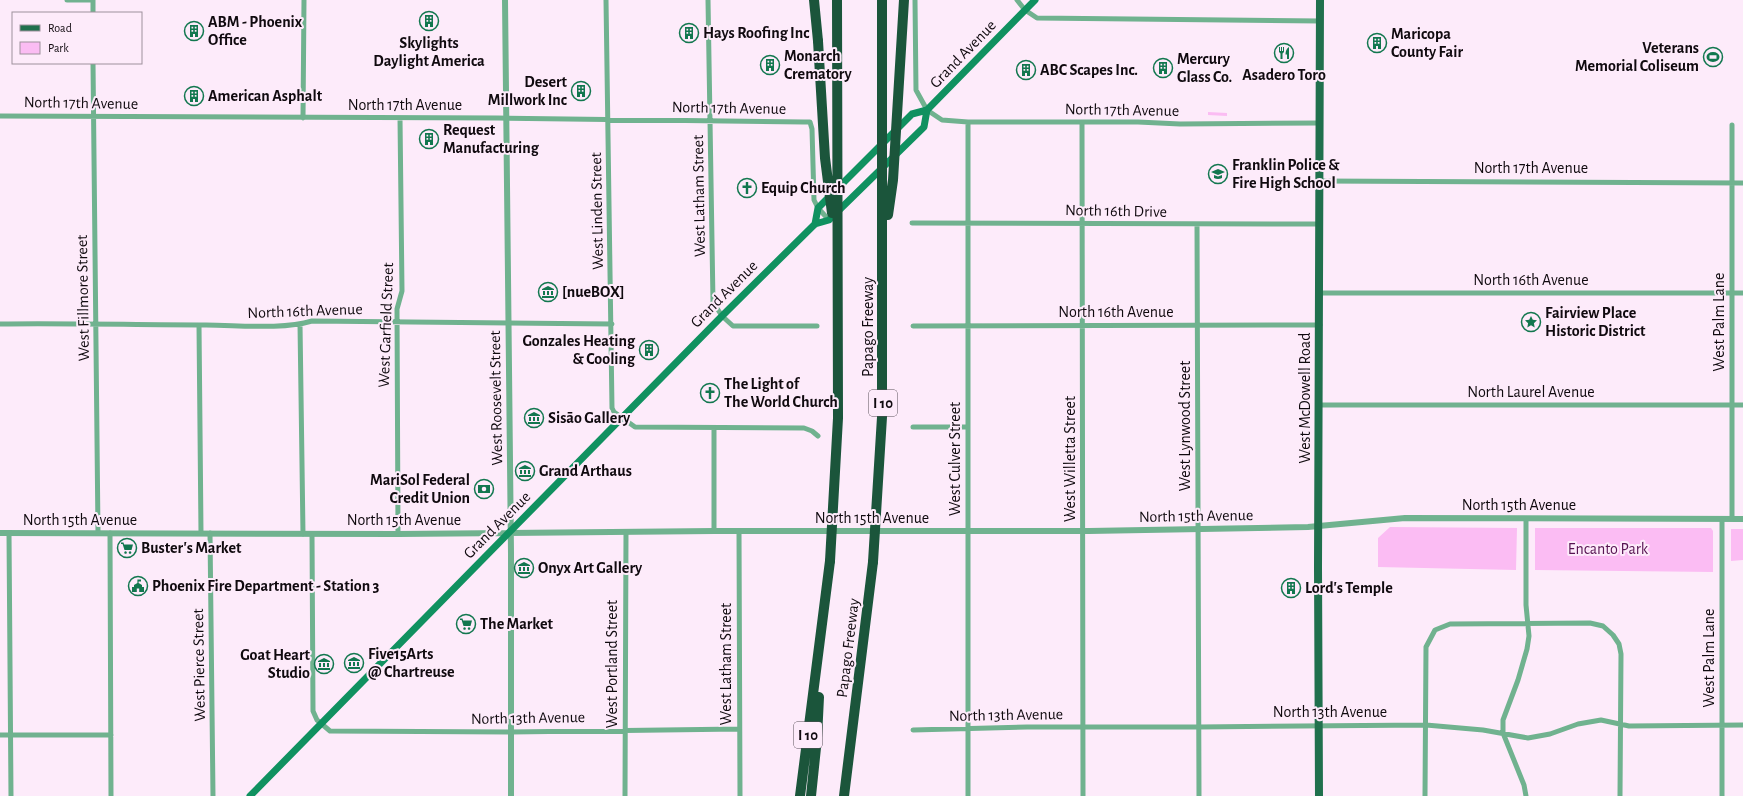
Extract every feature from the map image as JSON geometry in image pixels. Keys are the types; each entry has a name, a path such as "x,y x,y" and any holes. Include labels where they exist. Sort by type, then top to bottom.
{"highway":[{"path":"814,0 820,54 825,158 838,256"},
{"name":"Papago Freeway","path":"800,794 830,561 838,418 837,0"},
{"name":"Papago Freeway","path":"844,796 873,562 882,417 882,0"},
{"path":"883,244 893,180 904,0"},
{"path":"811,796 817,738 822,629"},
{"path":"847,796 848,766"}],"main road":[{"name":"Grand Avenue","path":"818,208 912,114 927,110 1035,0"},
{"name":"West McDowell Road","path":"1320,0 1320,325 1318,526 1320,796"},
{"name":"Grand Avenue","path":"250,796 722,316 815,224 829,220 924,127 927,110"},
{"path":"815,224 818,208"}],"street":[{"path":"67,0 93,0 93,12"},
{"path":"303,118 304,0"},
{"name":"West Roosevelt Street","path":"505,0 511,796"},
{"name":"West Linden Street","path":"606,0 612,324 612,408 614,412 622,418"},
{"name":"West Latham Street","path":"708,0 713,302 722,316"},
{"path":"915,0 916,90 927,110"},
{"path":"1017,0 1025,10 1037,18 1320,21"},
{"name":"West Fillmore Street","path":"94,64 98,533"},
{"name":"North 17th Avenue","path":"927,110 942,120 968,122 1138,122 1180,124 1320,123"},
{"name":"North 17th Avenue","path":"0,116 506,118 810,122 812,129 814,200 818,208"},
{"name":"West Garfield Street","path":"398,534 396,322 397,309 402,291 400,118"},
{"name":"West Culver Street","path":"968,122 968,796"},
{"name":"West Willetta Street","path":"1082,122 1083,796"},
{"name":"West Palm Lane","path":"1732,125 1732,519"},
{"name":"North 17th Avenue","path":"1320,181 1743,182"},
{"path":"818,208 829,220"},
{"name":"North 16th Drive","path":"912,223 1320,224"},
{"name":"West Lynwood Street","path":"1197,224 1199,796"},
{"name":"North 16th Avenue","path":"1320,293 1743,294"},
{"path":"722,316 733,326 817,326"},
{"name":"North 16th Avenue","path":"0,324 96,323 199,325 300,324 312,321 612,324"},
{"path":"300,324 303,534"},
{"path":"199,325 201,533"},
{"name":"North 16th Avenue","path":"913,326 1320,325"},
{"name":"North Laurel Avenue","path":"1319,404 1743,405"},
{"path":"622,418 634,427 804,428 812,431 818,436"},
{"path":"913,427 968,427"},
{"path":"714,428 714,531"},
{"name":"North 15th Avenue","path":"0,533 398,534 714,531 1083,531 1198,530 1318,526 1405,518 1743,519"},
{"path":"1526,519 1526,605 1528,623 1527,650 1518,680 1503,720 1503,733 1524,785 1526,796"},
{"name":"West Palm Lane","path":"1722,519 1722,796"},
{"name":"West Latham Street","path":"739,531 740,796"},
{"name":"West Portland Street","path":"625,796 626,532"},
{"path":"9,533 11,796"},
{"path":"110,533 111,796"},
{"name":"West Pierce Street","path":"210,533 213,796"},
{"path":"312,534 313,711 321,724"},
{"path":"1425,796 1426,647 1435,630 1450,624 1590,623 1603,626 1613,635 1619,644 1621,654 1620,796"},
{"name":"North 13th Avenue","path":"913,730 1082,726 1199,727 1426,725 1483,730 1528,738 1550,734 1578,724 1601,720 1629,726 1743,725"},
{"name":"North 13th Avenue","path":"321,724 333,732 739,730"},
{"path":"0,735 111,735"}],"green space":[{"path":"1208,112 1227,113 1227,116 1208,115"},
{"path":"1390,527 1517,528 1516,570 1378,567 1378,538"},
{"name":"Encanto Park","path":"1535,528 1711,528 1713,531 1713,572 1535,570"},
{"path":"1731,529 1743,529 1743,560 1731,561"}],"place":[{"name":"Skylights Daylight America","path":"429,21"},
{"name":"ABM - Phoenix Office","path":"194,31"},
{"name":"Hays Roofing Inc","path":"689,33"},
{"name":"Maricopa County Fair","path":"1377,43"},
{"name":"Asadero Toro","path":"1284,53"},
{"name":"Veterans Memorial Coliseum","path":"1713,57"},
{"name":"Monarch Crematory","path":"770,65"},
{"name":"Mercury Glass Co.","path":"1163,68"},
{"name":"ABC Scapes Inc.","path":"1026,70"},
{"name":"Desert Millwork Inc","path":"581,91"},
{"name":"American Asphalt","path":"194,96"},
{"name":"Request Manufacturing","path":"429,139"},
{"name":"Franklin Police & Fire High School","path":"1218,174"},
{"name":"Equip Church","path":"747,188"},
{"name":"[nueBOX]","path":"548,292"},
{"name":"Fairview Place Historic District","path":"1531,322"},
{"name":"Gonzales Heating & Cooling","path":"649,350"},
{"name":"The Light of The World Church","path":"710,393"},
{"name":"Sisāo Gallery","path":"534,418"},
{"name":"Grand Arthaus","path":"525,471"},
{"name":"MariSol Federal Credit Union","path":"484,489"},
{"name":"Buster's Market","path":"127,548"},
{"name":"Onyx Art Gallery","path":"524,568"},
{"name":"Phoenix Fire Department - Station 3","path":"138,586"},
{"name":"Lord's Temple","path":"1291,588"},
{"name":"The Market","path":"466,624"},
{"name":"Five15Arts @ Chartreuse","path":"354,663"},
{"name":"Goat Heart Studio","path":"324,664"}]}
